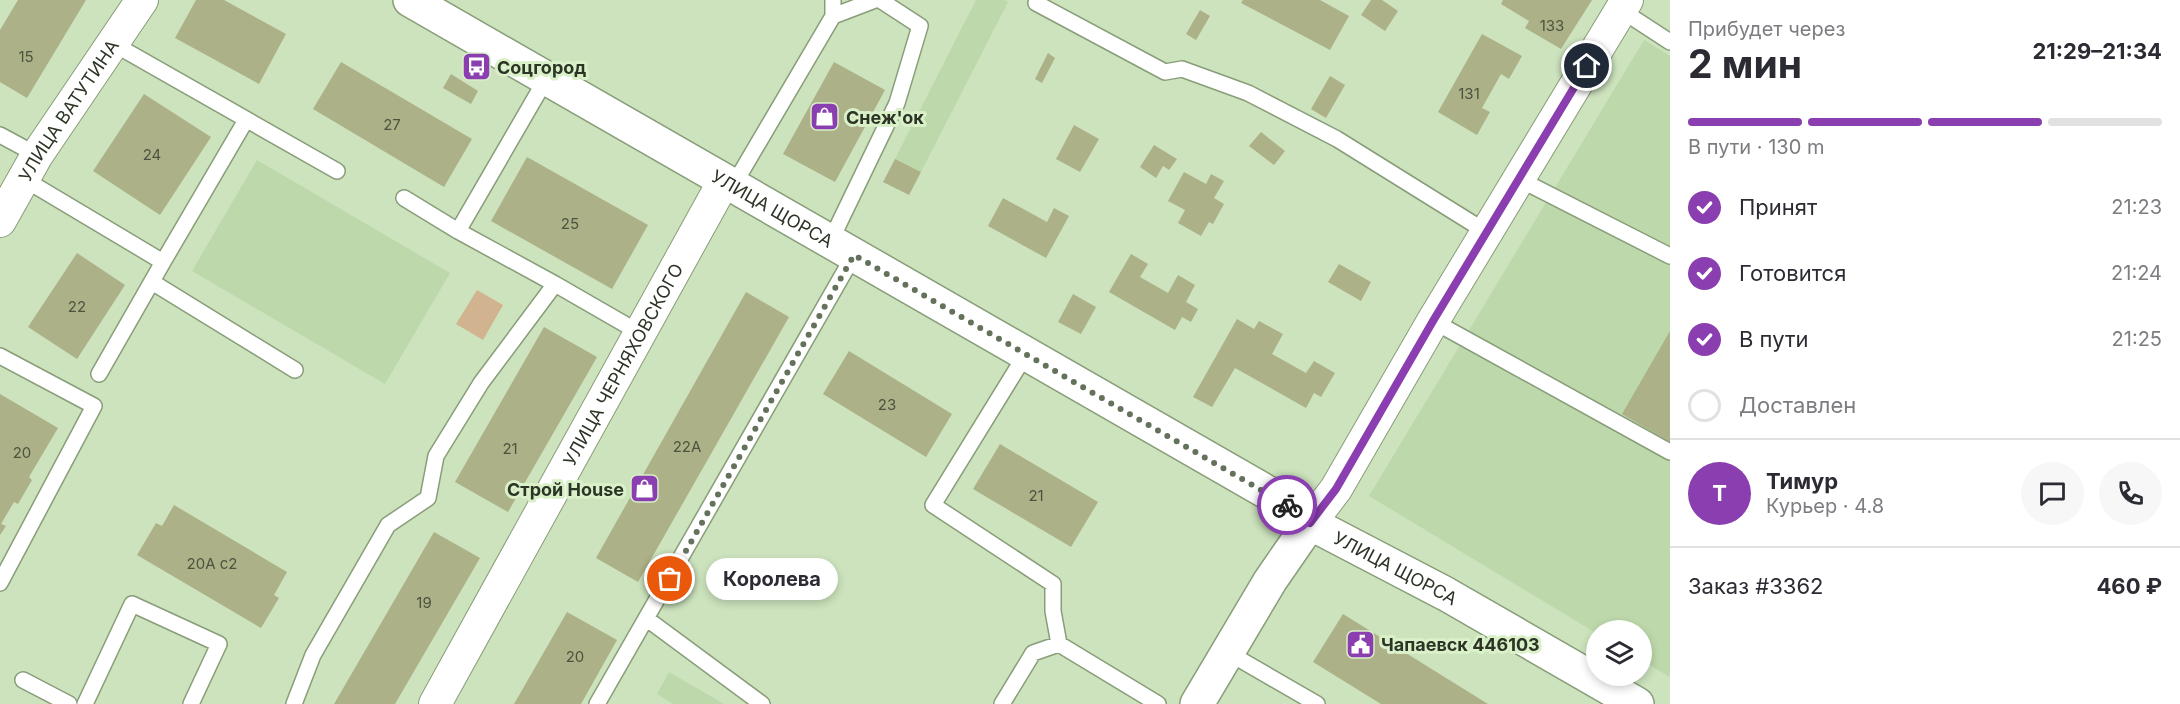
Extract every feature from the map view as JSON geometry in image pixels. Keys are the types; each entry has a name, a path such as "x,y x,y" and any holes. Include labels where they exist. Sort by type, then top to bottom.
{"main road":[{"name":"УЛИЦА ЩОРСА","path":"410,0 1284,502 1310,523 1446,594 1637,704"},
{"path":"1197,704 1270,582 1310,523"}],"street":[{"name":"УЛИЦА ВАТУТИНА","path":"0,221 31,167 142,0"},
{"path":"1310,523 1336,489 1433,321 1624,5"},
{"name":"УЛИЦА ЧЕРНЯХОВСКОГО","path":"435,704 640,333 728,184"}],"lane":[{"path":"728,184 833,16 833,0"},
{"path":"833,16 875,0"},
{"path":"597,704 648,619 842,249 897,103 920,26 880,0"},
{"path":"1036,3 1165,72 1182,69 1248,93 1337,139 1488,233"},
{"path":"1624,5 1670,42"},
{"path":"112,43 337,171"},
{"path":"458,231 546,79"},
{"path":"99,374 246,120"},
{"path":"0,135 31,167 164,261"},
{"path":"1519,179 1670,256"},
{"path":"404,198 458,231 640,333"},
{"path":"152,282 295,370"},
{"path":"294,704 312,655 388,525 428,498 436,456 481,383 555,284"},
{"path":"1433,321 1670,452"},
{"path":"1026,354 933,505 1053,584 1053,611 1059,644 1158,704"},
{"path":"0,356 94,406 0,583"},
{"path":"85,704 132,604 219,644 191,704"},
{"path":"648,619 762,704"},
{"path":"1002,704 1033,653 1059,644"},
{"path":"1227,652 1317,704"},
{"path":"23,680 69,704"}],"shaded area":[{"path":"976,0 1008,2 921,172 895,159"},
{"path":"1644,40 1670,56 1670,677 1652,666 1652,620 1586,620 1586,627 1369,496"},
{"path":"257,160 450,273 385,384 192,271"},
{"path":"477,290 503,305 483,340 456,324"},
{"path":"669,672 724,704 673,704 657,694"}],"building":[{"path":"18,0 86,0 27,98 0,82 0,30"},
{"path":"196,0 224,0 286,34 259,84 175,38"},
{"path":"1243,0 1320,0 1349,16 1330,50 1241,3"},
{"path":"1371,0 1382,0 1398,11 1385,31 1361,15"},
{"path":"1503,0 1592,0 1561,49 1525,28 1529,21 1501,4"},
{"path":"1200,10 1210,16 1196,40 1186,34"},
{"path":"1482,34 1522,56 1509,79 1501,74 1482,108 1490,112 1477,135 1438,112"},
{"path":"1048,53 1055,58 1042,83 1035,79"},
{"path":"341,62 472,139 444,187 313,109"},
{"path":"834,62 885,90 835,182 783,154"},
{"path":"451,74 478,91 471,104 443,88"},
{"path":"1330,76 1345,85 1326,118 1311,109"},
{"path":"144,94 211,137 160,215 93,171"},
{"path":"1074,125 1099,139 1080,172 1056,159"},
{"path":"1261,132 1285,151 1274,165 1249,146"},
{"path":"1154,145 1177,159 1169,170 1163,166 1156,178 1140,167"},
{"path":"527,157 648,225 612,289 491,221"},
{"path":"895,159 921,172 909,195 883,182"},
{"path":"1184,172 1206,184 1211,174 1224,181 1214,198 1224,204 1213,224 1209,222 1201,236 1178,223 1185,210 1168,201"},
{"path":"1003,198 1047,222 1054,208 1069,216 1046,258 988,226"},
{"path":"77,253 125,285 77,359 28,327"},
{"path":"1131,254 1148,264 1140,277 1168,293 1178,275 1195,285 1186,302 1198,309 1191,322 1182,317 1175,330 1109,292"},
{"path":"1339,264 1371,282 1361,301 1328,282"},
{"path":"746,292 789,317 638,582 596,558"},
{"path":"1073,294 1096,307 1081,334 1058,322"},
{"path":"1237,319 1254,329 1259,321 1283,334 1272,354 1306,373 1314,361 1335,373 1321,397 1314,393 1306,408 1235,368 1212,407 1193,397"},
{"path":"544,327 597,357 508,512 455,482"},
{"path":"1670,331 1670,442 1622,414"},
{"path":"849,351 952,414 926,457 823,394"},
{"path":"0,394 58,428 29,477 32,480 18,504 14,502 1,524 6,526 0,535"},
{"path":"1000,444 1098,502 1071,547 973,489"},
{"path":"174,505 287,572 274,595 279,598 261,628 137,555 156,523 162,526"},
{"path":"434,532 480,558 395,704 334,704"},
{"path":"567,612 617,640 581,704 514,704"},
{"path":"1343,614 1488,704 1381,704 1313,662"}],"way so far":[{"path":"670,579 854,255 1287,505"}],"place":[{"name":"Соцгород","path":"476,67"},
{"name":"Снеж'ок","path":"825,117"},
{"name":"Строй House","path":"645,489"},
{"name":"Королева","path":"670,579"},
{"name":"Чапаевск 446103","path":"1360,644"}],"route":[{"path":"1287,505 1310,523 1336,489 1433,321 1587,66"}]}
